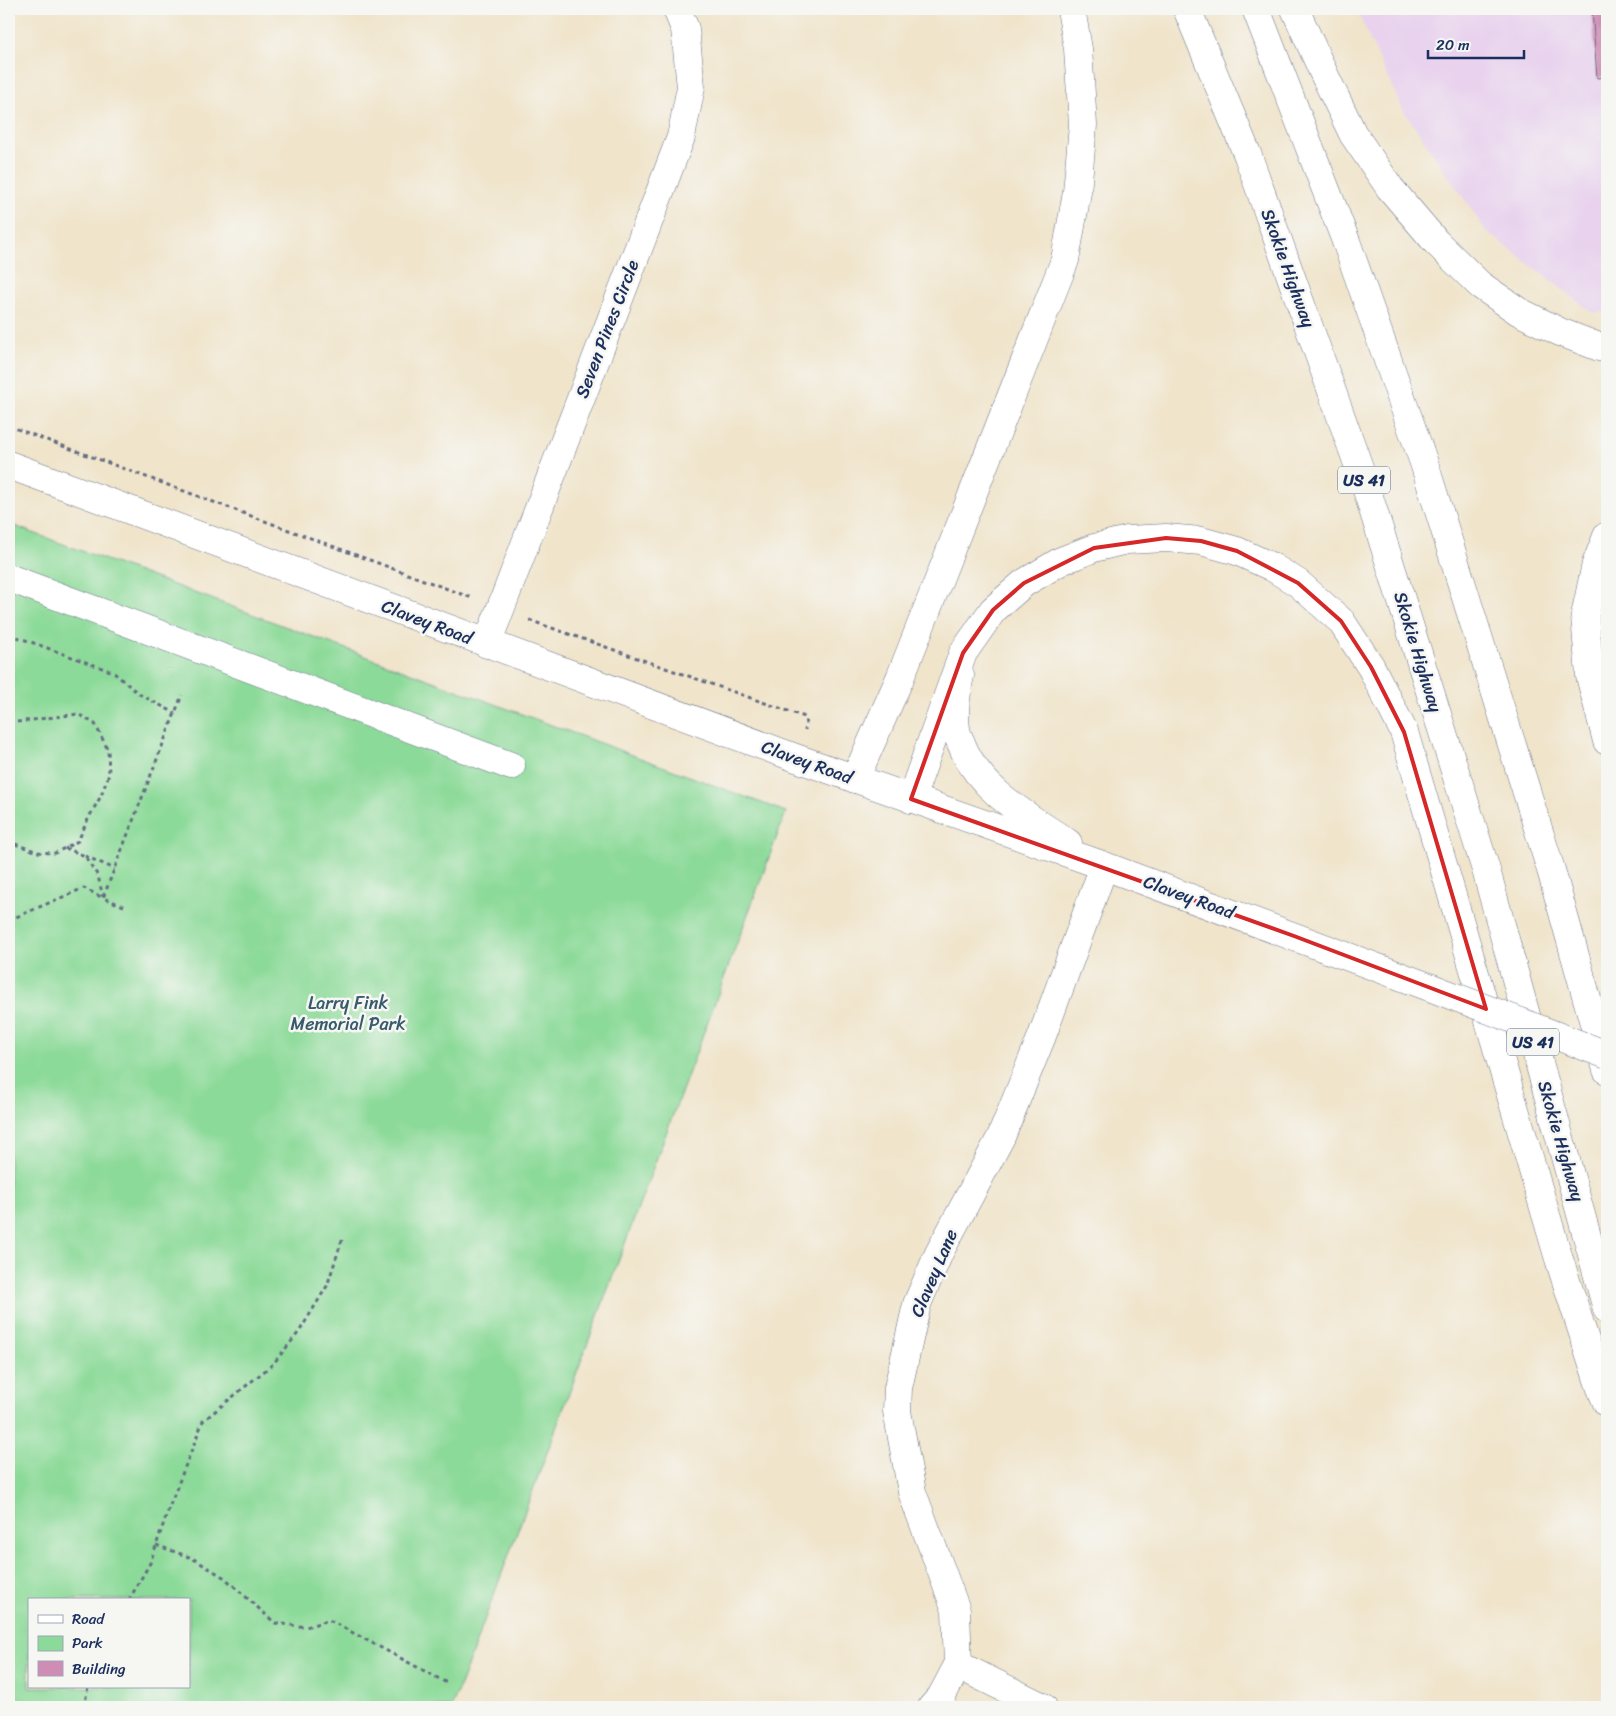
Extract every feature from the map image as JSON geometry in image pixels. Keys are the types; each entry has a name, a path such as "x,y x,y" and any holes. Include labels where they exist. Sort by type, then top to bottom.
{"main road":[{"name":"Seven Pines Circle","path":"487,644 681,137 691,87 685,30 677,9"},
{"path":"855,779 900,678 1065,260 1077,192 1083,125 1078,49 1071,9"},
{"name":"Skokie Highway","path":"1187,9 1248,156 1365,484 1486,870 1607,1309"},
{"path":"1256,9 1347,244 1424,464 1551,870 1607,1070"},
{"path":"1295,9 1353,134 1390,188 1436,242 1480,285 1518,311 1560,332 1599,347 1607,348"},
{"name":"Clavey Road","path":"9,465 855,779 1101,865 1607,1055"},
{"path":"1607,536 1596,564 1585,616 1590,676 1607,741"},
{"path":"911,799 963,653 993,610 1024,583 1069,558 1094,548 1128,540 1166,538 1200,541 1238,551 1272,566 1298,583 1341,621 1371,667 1404,732 1559,1259 1607,1403"},
{"path":"9,578 511,766"},
{"path":"963,653 957,694 956,728 966,756 979,776 1006,801 1101,865"},
{"name":"Clavey Lane","path":"958,1665 956,1610 912,1492 897,1411 898,1388 917,1304 939,1252 1000,1137 1042,1036 1101,865"},
{"path":"932,1707 941,1697 958,1665 1043,1707"}],"path":[{"path":"9,426 465,595"},
{"path":"543,626 805,717 806,725"},
{"path":"9,634 113,672 139,694 175,713"},
{"path":"103,898 182,695"},
{"path":"9,723 78,714 95,724 108,750 109,774 101,796 78,841 55,853 38,852 9,842"},
{"path":"65,848 115,869"},
{"path":"85,856 98,876 103,898"},
{"path":"9,920 84,888 124,906"},
{"path":"130,1598 150,1563 203,1421 273,1364 299,1332 327,1286 343,1237"},
{"path":"156,1545 192,1558 226,1578 275,1623 306,1627 329,1620 447,1683"},
{"path":"84,1707 88,1688"}],"highlighted area":[{"path":"1166,538 1201,541 1237,551 1298,583 1341,621 1371,667 1404,732 1486,1009 1294,936 911,799 963,653 993,610 1024,583 1094,548"}],"shaded area":[{"path":"1356,9 1607,9 1607,312 1593,313 1486,231 1402,108"}],"green space":[{"name":"Larry Fink Memorial Park","path":"9,524 786,812 452,1707 9,1707"}],"building":[{"path":"1592,9 1607,9 1607,77 1597,78"}]}
